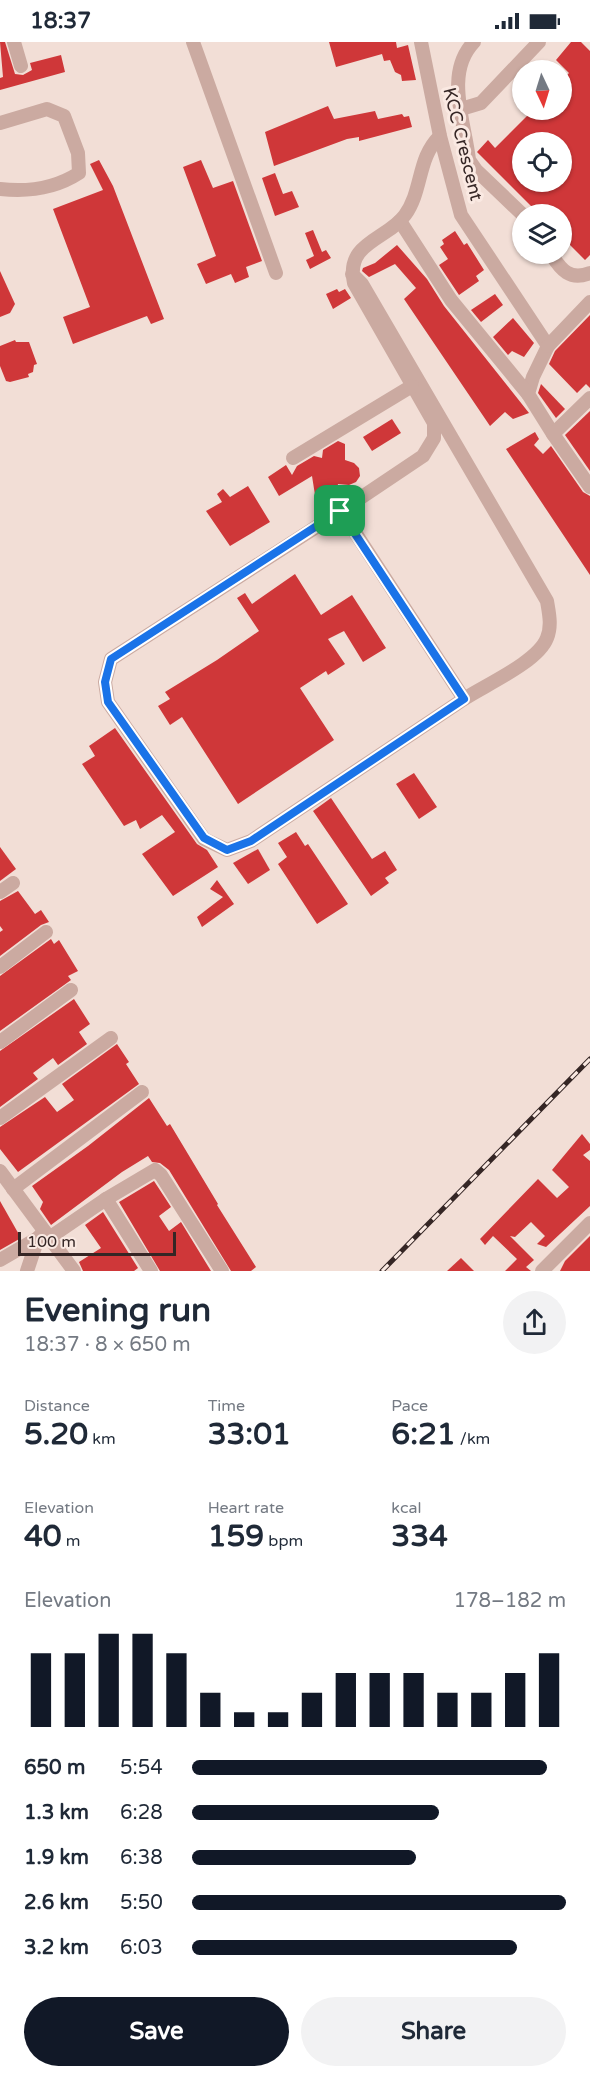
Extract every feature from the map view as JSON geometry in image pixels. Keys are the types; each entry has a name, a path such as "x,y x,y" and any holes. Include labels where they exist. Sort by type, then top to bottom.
{"street":[{"path":"14,42 21,66"},
{"path":"193,42 276,273"},
{"name":"KCC Crescent","path":"421,42 440,136 461,214 548,346"},
{"path":"474,42 459,66 461,109 471,164 512,204"},
{"path":"461,109 481,104 539,42"},
{"path":"0,123 47,109 64,116 78,153 79,173 62,184 18,191 0,189"},
{"path":"352,274 362,284 429,395 547,601 550,621 547,639 529,659 464,699 251,841 227,850 204,838 108,702 105,682 111,659 340,511 430,449 434,438 434,423 354,283 352,274 354,258 367,245 400,221 415,198 423,160 430,146 440,136"},
{"path":"400,221 451,300 528,394 590,487"},
{"path":"557,264 568,274 579,276 590,273"},
{"path":"528,394 533,377 548,346 590,302"},
{"path":"293,458 412,386"},
{"path":"553,434 590,398"},
{"path":"340,511 464,699"},
{"path":"0,892 13,883"},
{"path":"0,967 46,932"},
{"path":"0,1042 70,990"},
{"path":"0,1118 111,1038"},
{"path":"7,1187 141,1092"},
{"path":"0,1260 155,1170 161,1175 222,1271"},
{"path":"0,1171 7,1187 74,1271"},
{"path":"106,1199 151,1271"},
{"path":"546,1270 590,1223"},
{"path":"27,1271 44,1236"}],"building":[{"path":"0,42 5,42 15,74 23,75 32,70 30,63 61,55 65,72 0,90 0,78 3,77"},
{"path":"329,42 396,42 397,48 408,45 416,80 402,81 401,75 395,72 390,60 384,61 382,54 336,67"},
{"path":"571,42 581,42 590,51 590,255 585,260 572,247 572,204 529,204 517,192 572,192 572,132 512,132 512,187 477,152 488,140 495,148 523,120 572,120 572,60 556,60"},
{"path":"328,106 334,119 375,111 378,119 402,114 404,117 409,116 412,127 359,141 359,137 347,139 274,166 265,132"},
{"path":"99,160 113,186 164,319 151,324 147,316 73,344 63,317 90,307 53,209 103,190 90,164"},
{"path":"201,160 213,188 233,181 262,261 246,267 249,277 235,283 231,274 206,284 197,264 216,256 183,167"},
{"path":"275,173 283,194 292,191 299,207 275,216 262,178"},
{"path":"313,230 322,252 326,250 331,258 310,269 306,260 314,256 305,233"},
{"path":"455,231 464,245 467,243 484,270 476,276 479,281 459,295 439,265 448,259 440,247 444,244 442,240"},
{"path":"397,245 427,279 444,306 529,413 513,419 505,412 490,426 404,299 416,288 395,264 369,277 362,271 363,268 375,263"},
{"path":"0,271 15,304 10,313 0,317"},
{"path":"337,289 339,292 345,289 351,298 333,309 326,294"},
{"path":"495,294 503,305 481,322 471,310"},
{"path":"590,315 590,388 586,384 577,393 549,364 555,351"},
{"path":"513,318 534,343 524,357 512,351 508,355 493,337"},
{"path":"15,340 16,342 29,342 37,364 34,365 33,372 28,374 29,377 10,382 6,381 0,366 0,346"},
{"path":"541,384 565,409 556,418 538,393"},
{"path":"590,411 590,471 565,435"},
{"path":"392,419 401,433 372,451 363,437"},
{"path":"535,432 539,439 534,445 543,454 551,446 583,492 590,496 590,575 506,449"},
{"path":"338,441 345,444 345,460 354,463 359,468 360,476 356,482 349,485 338,484 336,495 325,500 315,495 312,476 279,496 268,477 286,465 292,475 297,466 314,456 322,458 323,450"},
{"path":"248,486 270,522 230,546 206,511 222,502 217,494 223,489 230,497"},
{"path":"295,574 321,615 352,595 386,648 363,662 344,631 328,639 345,664 328,675 326,671 300,688 334,740 238,804 182,717 170,725 158,706 170,699 165,692 259,631 237,598 245,593 252,604"},
{"path":"115,728 197,844 207,850 218,867 173,896 142,854 175,832 162,815 140,829 136,820 124,826 82,764 95,756 89,746"},
{"path":"414,773 437,807 419,819 396,784"},
{"path":"331,798 372,859 385,851 397,870 385,878 389,883 371,896 313,811"},
{"path":"296,832 305,846 308,844 348,904 317,924 278,864 287,857 278,843"},
{"path":"0,847 16,869 0,881"},
{"path":"258,849 270,870 248,884 233,863"},
{"path":"217,880 234,904 202,927 197,917 223,897 210,889"},
{"path":"18,891 35,914 41,910 49,922 41,925 0,956 0,932 3,930 0,926 0,901"},
{"path":"51,939 54,944 59,940 78,971 68,976 71,980 0,1031 0,976"},
{"path":"74,999 90,1024 79,1032 87,1044 58,1065 53,1058 33,1073 38,1079 0,1107 0,1051"},
{"path":"117,1044 129,1062 126,1064 139,1084 18,1172 0,1149 0,1127 45,1097 57,1112 74,1100 62,1084"},
{"path":"149,1098 167,1126 170,1124 256,1267 251,1271 231,1271 169,1170 160,1163 152,1162 148,1156 122,1172 51,1225 40,1209 43,1202 32,1186"},
{"path":"582,1134 590,1144 590,1150 583,1155 590,1161 590,1206 546,1247 537,1244 545,1236 531,1222 515,1237 510,1236 534,1260 526,1267 531,1271 505,1271 517,1259 493,1236 485,1245 480,1239 538,1179 557,1198 569,1187 552,1170"},
{"path":"154,1181 171,1207 159,1216 169,1231 181,1222 211,1271 160,1271 119,1202"},
{"path":"0,1201 21,1238 0,1250"},
{"path":"103,1212 138,1268 134,1271 83,1271 79,1262 101,1248 85,1225"},
{"path":"590,1236 590,1271 560,1271 565,1261"},
{"path":"461,1258 474,1271 447,1271"}],"railway":[{"path":"382,1271 590,1059"}],"route":[{"path":"340,511 464,699 251,841 227,850 204,838 108,702 105,682 111,659 340,511"}]}
